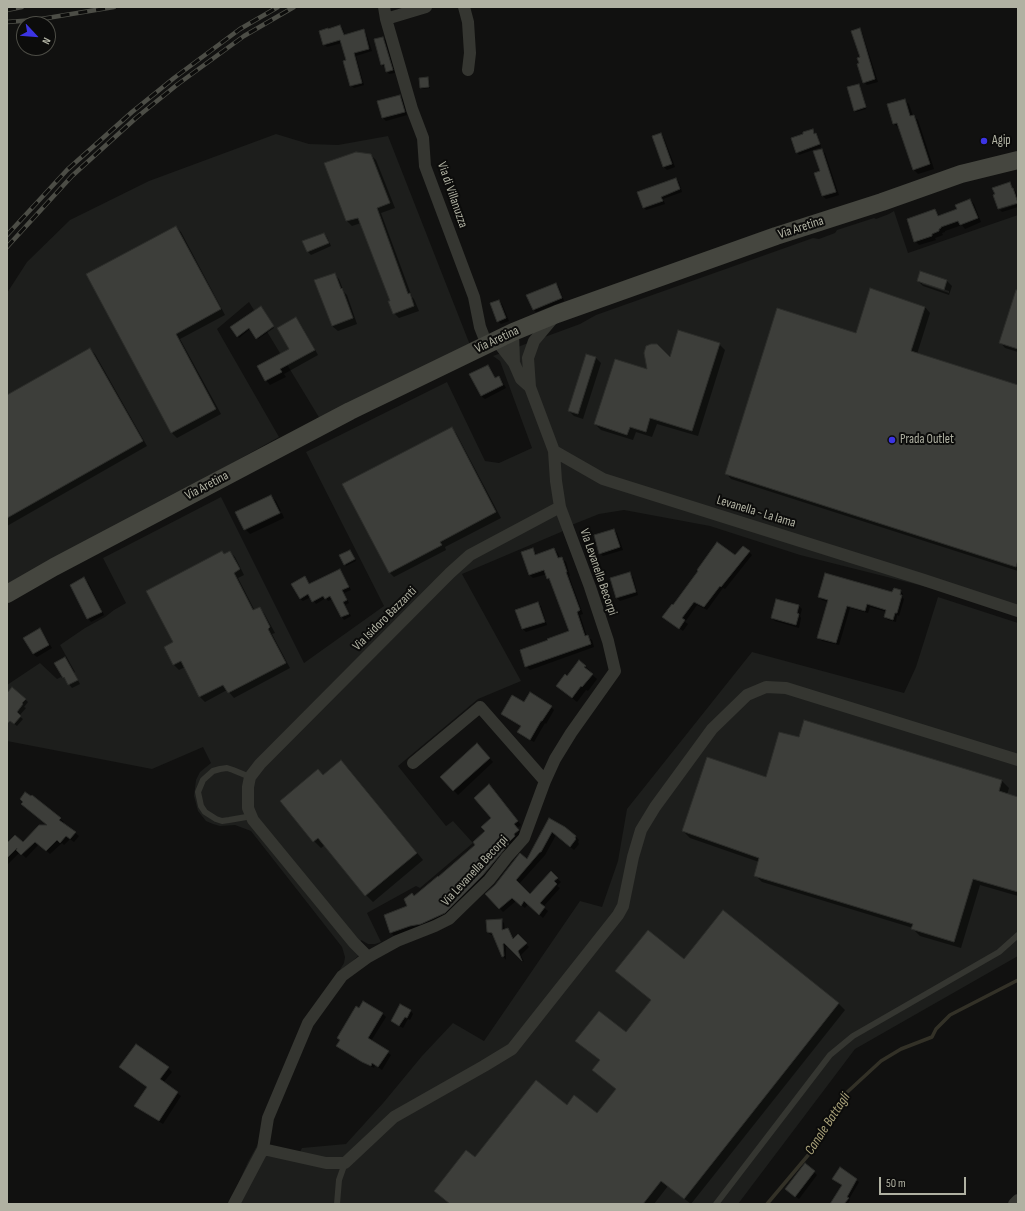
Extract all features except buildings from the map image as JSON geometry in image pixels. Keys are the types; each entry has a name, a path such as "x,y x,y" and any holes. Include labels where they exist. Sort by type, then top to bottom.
{"street":[{"name":"Via di Villanuzza","path":"384,7 386,19 412,109 423,138 425,166 474,297 480,327 492,343 514,364 521,379 530,387"},
{"path":"386,19 426,7"},
{"path":"464,7 468,22 470,53 468,70"},
{"name":"Via Aretina","path":"7,594 61,563 343,415 513,332 557,314 776,236 882,202 961,174 1018,160"},
{"path":"554,451 530,387 528,358 534,341 557,314"},
{"path":"513,332 528,358"},
{"path":"513,332 514,364"},
{"name":"Via Levanella Becorpi","path":"234,1204 263,1148 268,1118 308,1023 342,976 368,957 396,942 450,919 489,880 524,838 545,781 555,759 571,733 615,671 608,641 590,587 560,507 556,481 554,451"},
{"name":"Levanella - La lama","path":"554,451 602,479 1018,611"},
{"name":"Via Isidoro Bazzanti","path":"250,777 260,764 450,573 470,555 560,507"},
{"path":"263,1148 326,1163 344,1163 394,1117 512,1049 618,915 623,906 633,857 641,830 655,807 712,729 747,695 766,688 786,688 1018,760"},
{"path":"413,763 480,707 545,781"},
{"path":"250,777 248,787 248,808 253,820 354,943 368,957"},
{"path":"1014,1204 1018,1200"}],"lane":[{"path":"250,777 233,770 220,769 213,771 203,780 198,792 201,806 205,812 216,819 229,820 252,816"},
{"path":"716,1204 830,1055 853,1036 999,952 1018,935"},
{"path":"337,1204 339,1180 344,1163"}],"shaded area":[{"path":"276,134 309,144 338,145 388,136 470,345 320,419 249,302 217,329 279,437 7,589 7,293 27,262 70,220 149,181"},
{"path":"894,211 908,253 1018,215 1018,610 800,555 710,526 624,510 599,514 574,524 561,532 462,574 521,681 478,699 398,766 446,826 453,821 473,843 420,888 416,886 367,913 381,942 368,944 361,940 358,956 335,978 344,963 345,957 342,947 251,831 235,825 220,826 213,824 206,821 198,811 194,796 196,780 200,772 211,763 203,747 152,769 7,741 7,685 40,663 57,679 75,672 60,645 126,603 103,558 221,497 304,663 384,606 306,452 447,382 485,461 499,463 532,448 500,361 493,356 580,324 596,315 813,238 819,239 835,233 837,230 874,218 876,219"},
{"path":"938,597 1018,623 1018,956 855,1049 738,1204 229,1204 259,1142 296,1160 302,1148 346,1144 384,1102 422,1056 453,1023 484,1041 580,901 602,907 618,861 627,809 752,652 904,693 916,667"}],"waterway":[{"name":"Canale Battagli","path":"767,1204 815,1147 835,1108 843,1096 881,1061 901,1049 932,1037 936,1029 950,1015 1018,980"}],"railway":[{"path":"7,10 22,7"},
{"path":"7,22 35,20 114,7"},
{"path":"7,235 67,170 132,112 174,78 240,29 278,7"},
{"path":"7,247 72,176 136,118 178,84 244,36 294,7"}],"place":[{"name":"Agip","path":"984,141"},
{"name":"Prada Outlet","path":"892,440"}]}
